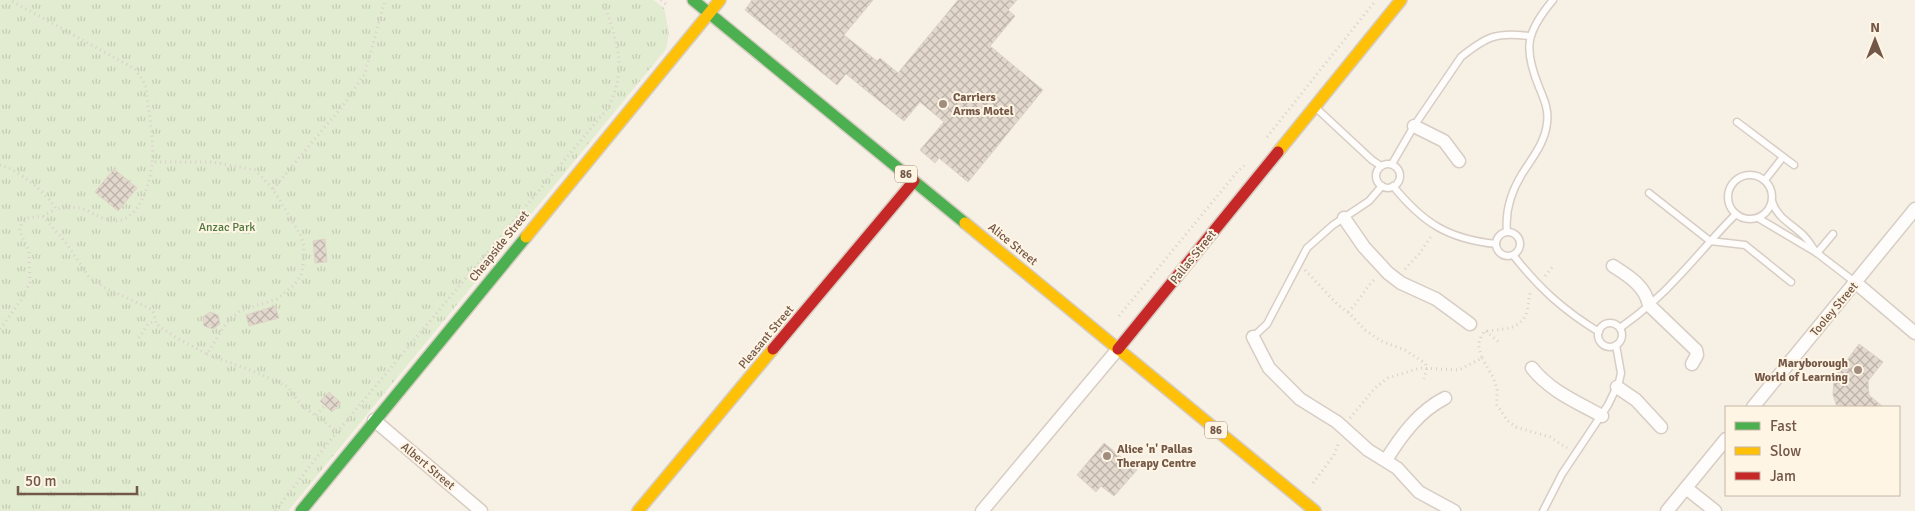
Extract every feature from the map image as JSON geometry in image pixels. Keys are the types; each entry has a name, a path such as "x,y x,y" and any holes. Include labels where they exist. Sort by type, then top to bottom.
{"street":[{"name":"Alice Street","path":"693,0 1315,511"},
{"name":"Cheapside Street","path":"301,511 720,0"},
{"name":"Pallas Street","path":"982,511 1118,348 1400,0"},
{"path":"1414,126 1444,141 1459,161"},
{"name":"Pleasant Street","path":"638,511 914,181"},
{"name":"Tooley Street","path":"1754,406 1915,209"},
{"path":"1344,218 1364,247 1392,276 1401,283 1436,299 1470,324"},
{"path":"1613,266 1637,283 1647,297 1649,305 1696,350 1697,355 1692,364"},
{"path":"1856,283 1915,333"},
{"path":"1253,337 1273,372 1300,399 1344,428 1368,450 1397,468 1419,492 1454,511"},
{"path":"1532,368 1550,386 1602,416"},
{"path":"1617,387 1636,400 1661,426"},
{"path":"1386,460 1395,445 1417,419 1435,403 1445,398"},
{"name":"Albert Street","path":"374,420 481,511"},
{"path":"1667,511 1725,440"},
{"path":"1686,488 1715,511"}],"lane":[{"path":"1507,232 1506,219 1514,190 1533,159 1547,126 1548,114 1531,66 1529,36 1553,0"},
{"path":"1392,164 1414,126 1461,57 1472,48 1496,35 1529,36"},
{"path":"1315,107 1372,160 1381,166"},
{"path":"1737,122 1794,165"},
{"path":"1764,180 1783,157"},
{"path":"1384,164 1392,164 1399,173 1399,180 1393,186 1382,186 1379,184 1376,176 1378,169 1384,164"},
{"path":"1745,175 1752,175 1764,180 1772,193 1770,208 1758,218 1750,219 1736,214 1728,202 1729,188 1733,182 1745,175"},
{"path":"1253,337 1267,324 1307,248 1319,235 1369,201 1382,186"},
{"path":"1393,186 1419,214 1452,236 1473,242 1496,244"},
{"path":"1649,193 1710,240 1745,245 1791,282"},
{"path":"1772,200 1774,208 1780,216 1804,236 1817,253"},
{"path":"1620,328 1649,305 1678,278 1710,240 1736,214"},
{"path":"1758,218 1817,253 1856,283"},
{"path":"1507,232 1519,240 1519,248 1513,254 1506,256 1498,252 1496,244 1498,237 1507,232"},
{"path":"1817,253 1833,234"},
{"path":"1513,254 1539,287 1599,332 1601,343 1608,347 1616,345 1622,339 1620,328 1614,324 1606,324 1599,332"},
{"path":"1543,511 1562,474 1602,416 1617,387 1621,373 1616,345"}],"path":[{"path":"0,329 21,300 30,282 29,251 20,232 23,222 28,218 43,216 56,209 80,208 106,220 124,220 133,213 141,201 152,162 146,87 135,69 10,0"},
{"path":"273,189 345,103 365,73 385,0"},
{"path":"275,511 338,432 608,108 618,81 620,61 617,44 603,0"},
{"path":"661,0 668,6"},
{"path":"1265,140 1274,126 1376,0"},
{"path":"152,162 213,162 255,170 273,189 301,236 304,246 301,275 294,285 277,299 240,311 227,322 208,354"},
{"path":"1118,316 1237,172 1247,163"},
{"path":"0,165 10,168 52,200 56,209"},
{"path":"43,216 90,277 105,288 151,309 154,313 155,321 160,327 175,337 208,354 258,373 288,387 300,404 338,432"},
{"path":"1348,312 1356,305 1373,281 1392,276 1419,254 1438,227"},
{"path":"1298,262 1337,304 1348,312 1365,330 1375,337 1410,353 1425,363 1427,368 1424,379"},
{"path":"1542,280 1554,265"},
{"path":"1532,290 1528,297 1526,313 1521,320 1505,330 1484,332 1478,342 1482,358 1494,379 1497,390 1497,406 1507,420 1516,426 1550,436 1576,453"},
{"path":"139,338 148,324 155,321"},
{"path":"1470,324 1480,327 1501,344"},
{"path":"1313,483 1334,455 1346,422 1388,378 1420,368 1459,370 1482,358"},
{"path":"316,416 325,406"}],"green space":[{"name":"Anzac Park","path":"0,0 653,0 664,8 669,33 666,49 288,511 0,511"}],"building":[{"path":"752,0 873,0 844,35 877,61 880,58 898,73 958,0 1017,0 1008,10 1015,16 990,46 1043,90 968,182 939,158 935,163 920,150 944,122 920,102 904,121 846,74 837,85 745,10"},
{"path":"114,169 137,188 118,211 95,192"},
{"path":"325,239 327,262 315,263 313,241"},
{"path":"275,306 279,318 249,326 246,315"},
{"path":"210,312 218,315 220,324 213,329 204,326 203,317"},
{"name":"Maryborough World of Learning","path":"1859,344 1883,362 1868,381 1869,395 1882,406 1837,406 1833,395 1834,378"},
{"path":"329,392 341,403 332,412 320,401"},
{"name":"Alice 'n' Pallas Therapy Centre","path":"1104,443 1137,470 1114,496 1101,486 1096,492 1077,475"}],"traffic: fast":[{"path":"693,0 965,223"},
{"path":"301,511 526,237"}],"traffic: slow":[{"path":"526,237 720,0"},
{"path":"1278,152 1401,0"},
{"path":"965,223 1315,511"},
{"path":"638,511 773,349"}],"traffic: jam":[{"path":"1118,349 1278,152"},
{"path":"773,349 914,181"}],"place":[{"name":"Carriers Arms Motel","path":"943,104"},
{"name":"Maryborough World of Learning","path":"1858,370"},
{"name":"Alice 'n' Pallas Therapy Centre","path":"1107,456"}]}
